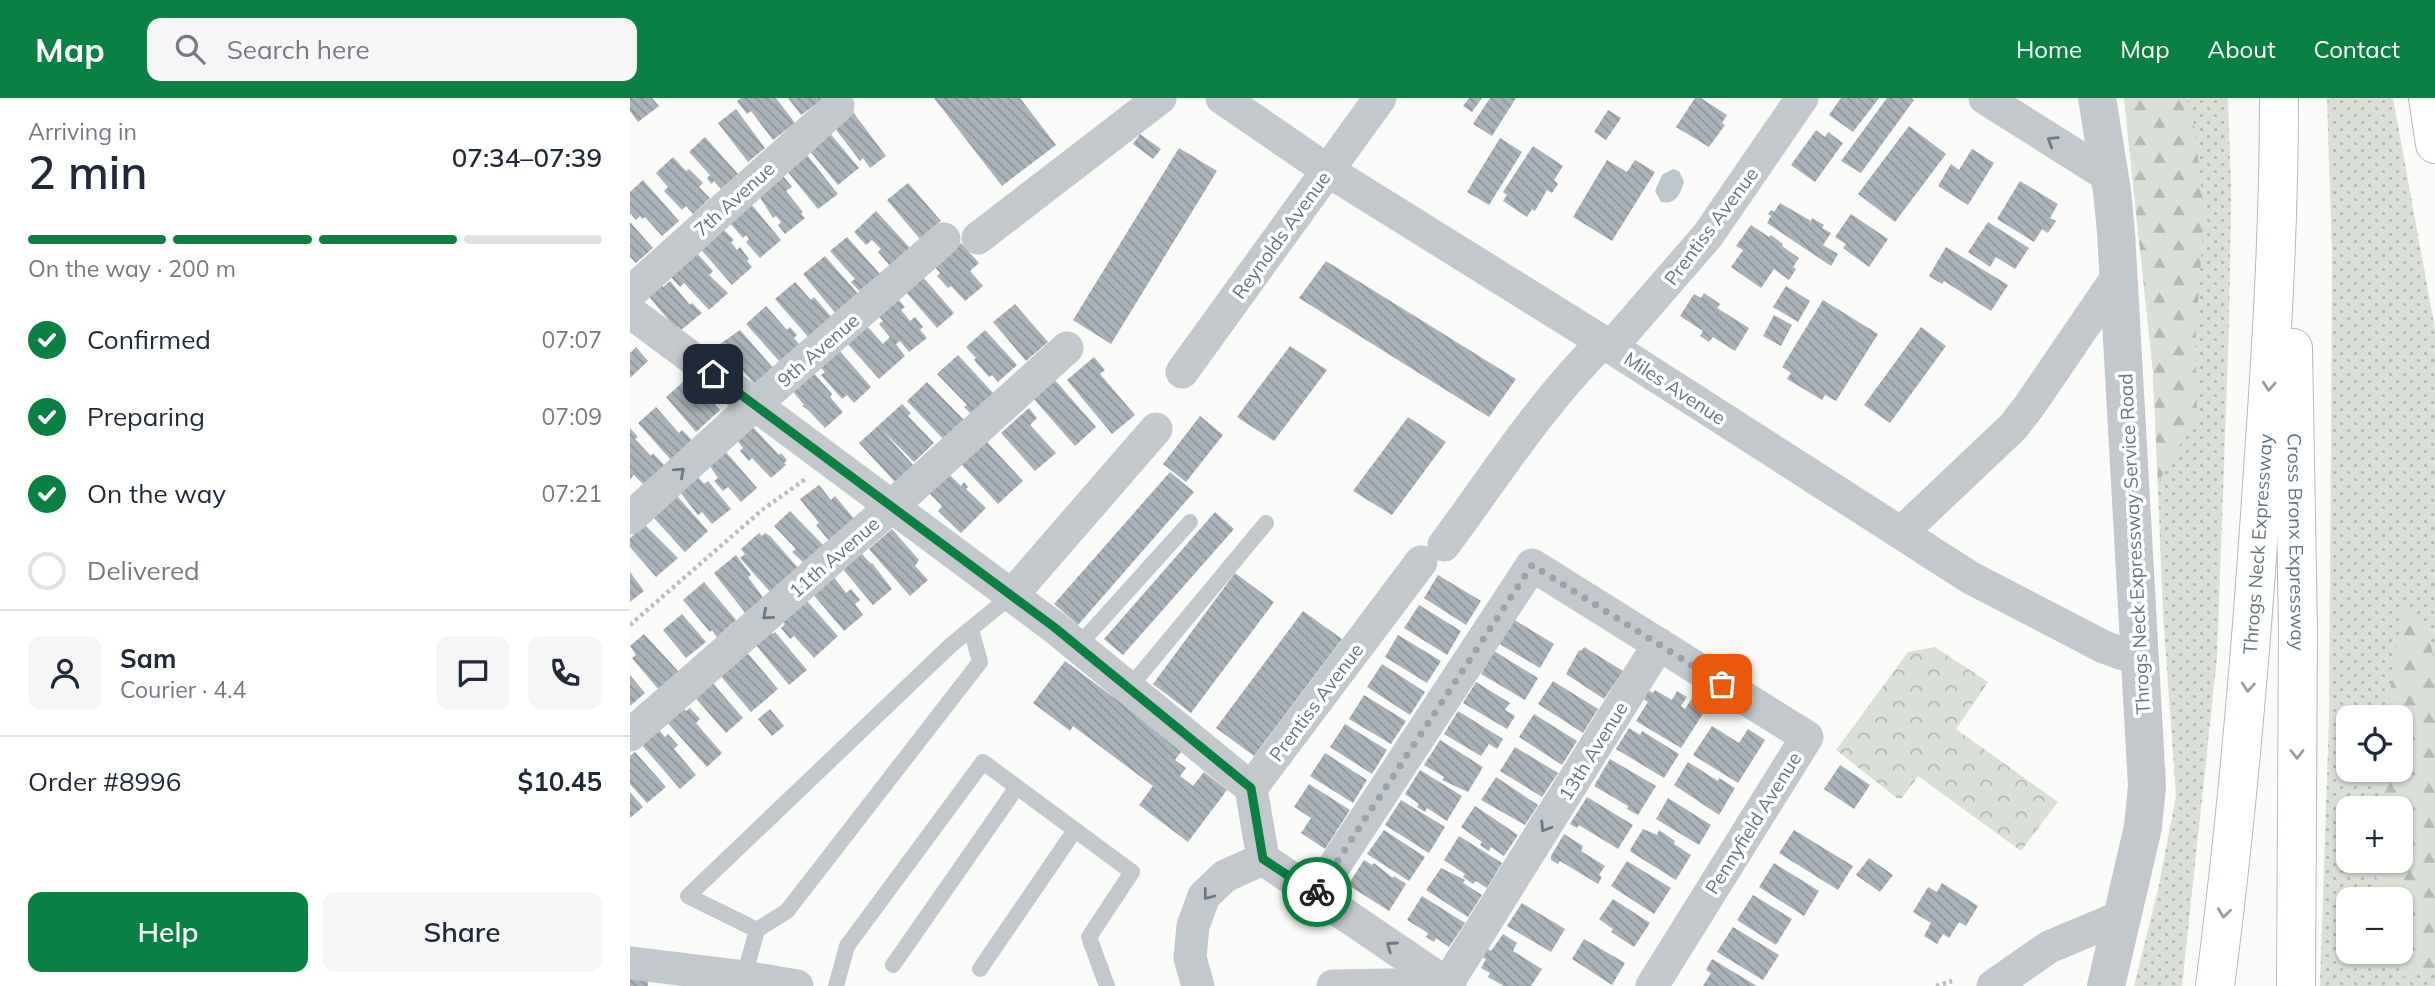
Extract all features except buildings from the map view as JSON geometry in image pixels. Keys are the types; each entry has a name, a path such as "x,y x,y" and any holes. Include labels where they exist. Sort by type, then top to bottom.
{"highway":[{"name":"Throgs Neck Expressway","path":"2214,986 2236,812 2252,639 2276,282 2281,98"},
{"name":"Cross Bronx Expressway","path":"2281,98 2290,240 2297,518 2296,986"},
{"path":"2427,98 2435,145"}],"street":[{"path":"978,238 1160,98"},
{"name":"Miles Avenue","path":"1222,98 1328,170 1986,587 2104,647 2123,654 2140,656"},
{"name":"Reynolds Avenue","path":"1182,372 1380,98"},
{"name":"Prentiss Avenue","path":"1251,788 1559,388 1607,345 1701,244 1802,98"},
{"path":"1985,98 2110,177"},
{"name":"Throgs Neck Expressway Service Road","path":"2096,98 2110,177 2118,276 2147,786 2146,807 2106,986"},
{"name":"7th Avenue","path":"630,293 838,106"},
{"name":"9th Avenue","path":"630,518 754,405 944,239"},
{"path":"1901,533 2013,427 2031,405 2118,276"},
{"path":"630,312 1079,646 1251,788 1263,859 1449,985"},
{"name":"11th Avenue","path":"630,734 892,506 1068,348"},
{"path":"1012,595 1156,429"},
{"path":"1316,894 1532,565 1659,644"},
{"name":"13th Avenue","path":"1449,985 1659,644"},
{"name":"Pennyfield Avenue","path":"1652,986 1807,737 1659,644"},
{"path":"1198,986 1190,958 1193,926 1204,896 1225,876 1263,859"},
{"path":"1993,986 2049,947 2123,916"},
{"path":"630,963 797,986"},
{"path":"1333,986 1449,985"}],"lane":[{"path":"1079,646 1190,522"},
{"path":"1129,688 1266,523"},
{"path":"757,930 688,897 951,645 1012,595"},
{"path":"744,977 757,930 787,911 980,662 971,629"},
{"path":"836,986 847,946 984,762 1132,872 1089,937 1107,986"},
{"path":"893,965 1017,787"},
{"path":"980,969 1075,830"}],"path":[{"path":"630,625 762,510 831,461"},
{"path":"1936,986 1952,981"}],"green space":[{"path":"2124,98 2228,98 2231,191 2229,326 2217,658 2182,986 2134,986 2158,890 2176,796 2163,613 2153,371"},
{"path":"2124,98 2187,98 2194,124 2204,212 2195,348 2197,415 2158,483 2153,371"},
{"path":"2327,98 2393,98 2435,329 2435,986 2320,986 2329,717 2332,255"},
{"path":"2403,608 2429,634 2435,666 2435,971 2404,977 2400,964 2413,964 2413,887 2378,887 2374,876 2374,873 2413,873 2413,796 2380,796 2380,782 2413,782 2413,705 2388,705"},
{"path":"1935,647 1988,682 1956,729 2058,802 2021,851 1918,776 1902,798 1898,799 1836,750 1908,652"}],"shaded area":[{"path":"1673,169 1679,171 1684,182 1674,200 1661,202 1655,191 1662,175"}],"way so far":[{"path":"1317,892 1532,565 1722,684"}],"route":[{"path":"713,374 1054,627 1251,788 1263,859 1316,894 1317,892"}]}
